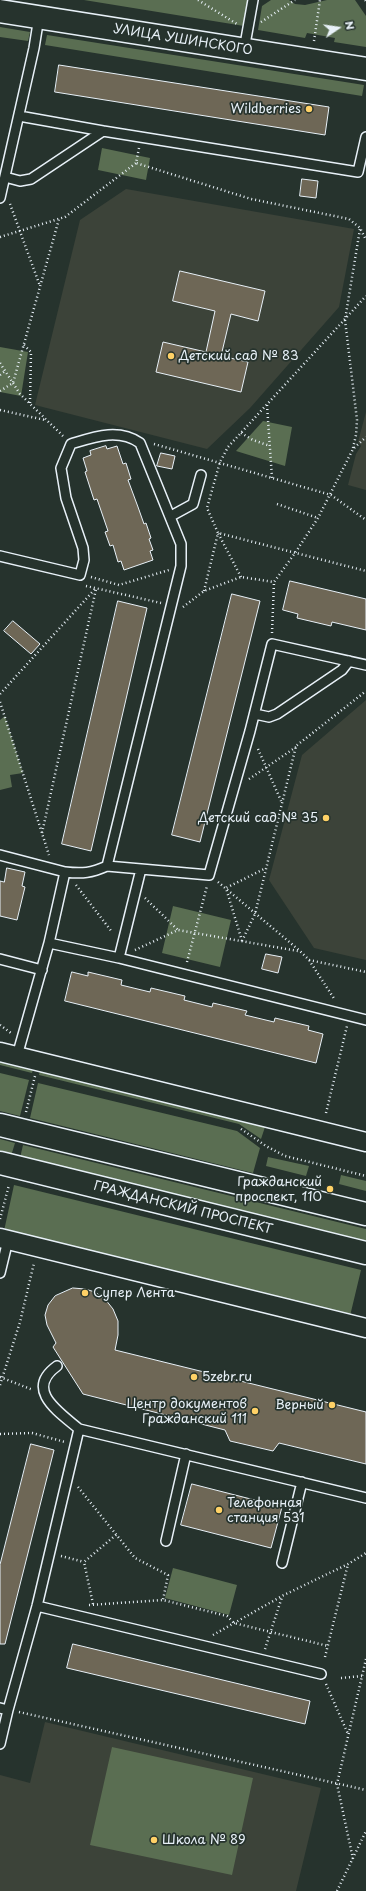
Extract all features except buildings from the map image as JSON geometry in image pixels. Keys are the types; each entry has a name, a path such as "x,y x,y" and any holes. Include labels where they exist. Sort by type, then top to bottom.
{"main road":[{"name":"УЛИЦА УШИНСКОГО","path":"0,11 39,17 246,40 366,69"},
{"path":"0,1125 366,1214"},
{"name":"ГРАЖДАНСКИЙ ПРОСПЕКТ","path":"0,1163 366,1253"}],"street":[{"path":"0,1052 366,1142"},
{"path":"4,1239 366,1328"}],"lane":[{"path":"246,40 253,0"},
{"path":"0,198 19,116 39,17"},
{"path":"19,116 103,132 358,172 366,137"},
{"path":"4,181 31,179 103,132"},
{"path":"0,556 80,575 84,560 83,548 66,498 61,468 71,444 103,434 130,436 140,443 171,516 181,544 180,566 107,866"},
{"path":"171,516 193,504 201,475"},
{"path":"0,855 65,872 82,874 95,872 107,866 209,875 255,714 272,644 366,665"},
{"path":"255,714 269,717 277,714 342,670 349,662"},
{"path":"119,958 141,869"},
{"path":"17,1056 42,970 65,872"},
{"path":"49,943 119,958 366,1020"},
{"path":"0,959 42,970"},
{"path":"0,1273 4,1239"},
{"path":"57,1366 48,1372 44,1392 48,1402 79,1429 366,1498"},
{"path":"0,1744 4,1709 37,1606 79,1429"},
{"path":"166,1541 186,1454"},
{"path":"282,1563 302,1482"},
{"path":"37,1606 321,1674"}],"path":[{"path":"198,0 246,40 295,0"},
{"path":"314,41 320,0"},
{"path":"0,237 65,217 136,163 141,137"},
{"path":"136,163 251,199 349,218 360,228 366,240"},
{"path":"4,181 40,286"},
{"path":"0,391 13,383 59,219"},
{"path":"272,644 274,582 295,553 331,496 353,449 356,435 357,420 345,320 360,228"},
{"path":"240,577 207,508 220,462 228,447 366,296"},
{"path":"23,345 31,352 30,403"},
{"path":"0,364 13,383 30,403 71,444"},
{"path":"0,375 5,371"},
{"path":"267,405 272,478"},
{"path":"0,410 46,420"},
{"path":"241,433 253,440 270,446"},
{"path":"353,449 366,437"},
{"path":"140,443 155,444 220,462 331,496 366,520"},
{"path":"277,504 318,518"},
{"path":"218,533 366,571"},
{"path":"204,591 218,533"},
{"path":"80,575 119,584 180,566"},
{"path":"171,605 182,607 204,591 240,577 274,582"},
{"path":"0,694 96,589 42,833"},
{"path":"267,768 366,691"},
{"path":"0,702 53,868"},
{"path":"250,731 283,803"},
{"path":"242,941 255,914 296,746"},
{"path":"226,888 266,868"},
{"path":"65,872 122,945"},
{"path":"183,974 209,875 309,960 348,1016 326,1113"},
{"path":"226,888 242,941"},
{"path":"136,889 178,930 300,951"},
{"path":"119,958 178,930"},
{"path":"309,960 366,972"},
{"path":"26,1116 37,1070"},
{"path":"28,1076 35,1078"},
{"path":"238,1127 266,1146 285,1156 366,1176"},
{"path":"0,1219 8,1185"},
{"path":"0,1385 20,1322 34,1263"},
{"path":"1,1378 30,1389 44,1392"},
{"path":"0,1434 32,1432 75,1445"},
{"path":"68,1474 135,1558 168,1575 163,1600"},
{"path":"84,1562 116,1534"},
{"path":"49,1553 84,1562"},
{"path":"197,1644 282,1596 348,1564 366,1553"},
{"path":"84,1562 93,1604"},
{"path":"325,1657 348,1564"},
{"path":"262,1659 282,1596"},
{"path":"86,1605 163,1600 227,1616 234,1623 328,1646"},
{"path":"353,1859 337,1784 366,1659"},
{"path":"321,1674 348,1735"},
{"path":"341,1678 362,1676"},
{"path":"4,1709 366,1790"},
{"path":"337,1891 366,1830"}],"shaded area":[{"name":"Детский сад № 83","path":"126,189 354,229 339,307 250,408 207,449 35,405 80,220"},
{"path":"366,412 366,490 348,485 356,454 361,446 358,442"},
{"name":"Детский сад № 35","path":"366,700 366,960 314,948 269,880 302,755"},
{"name":"Школа № 89","path":"45,1722 321,1788 296,1891 0,1891 0,1775 30,1783"}],"green space":[{"path":"84,0 248,0 244,26"},
{"path":"271,0 289,0 295,4 305,5 327,0 355,0 366,16 366,47 334,42 335,38 307,33 305,38 258,30 262,6"},
{"path":"0,27 30,32 28,41 0,37"},
{"path":"47,35 364,85 362,96 45,45"},
{"path":"102,148 150,158 146,180 98,170"},
{"path":"0,347 28,352 21,396 0,392"},
{"path":"263,421 292,427 285,466 236,451"},
{"path":"5,716 23,773 10,775 12,787 0,790 0,720"},
{"path":"173,906 231,920 220,967 162,953"},
{"path":"0,1061 33,1069 32,1073 0,1065"},
{"path":"40,1071 265,1127 261,1139 239,1124 39,1075"},
{"path":"0,1073 29,1080 20,1116 0,1111"},
{"path":"38,1083 237,1131 260,1148 253,1173 30,1118"},
{"path":"0,1139 15,1143 11,1156 0,1153"},
{"path":"23,1145 366,1229 366,1243 20,1158"},
{"path":"268,1157 309,1166 306,1176 266,1166"},
{"path":"341,1175 366,1181 366,1191 339,1184"},
{"path":"14,1185 361,1270 350,1316 4,1231"},
{"path":"173,1568 237,1585 229,1615 165,1598"},
{"path":"112,1747 253,1778 232,1875 90,1845"}],"place":[{"name":"Wildberries","path":"309,109"},
{"name":"Детский сад № 83","path":"171,356"},
{"name":"Детский сад № 35","path":"326,818"},
{"name":"Гражданский проспект, 110","path":"330,1189"},
{"name":"Супер Лента","path":"85,1293"},
{"name":"5zebr.ru","path":"194,1377"},
{"name":"Верный","path":"332,1405"},
{"name":"Центр документов Гражданский 111","path":"255,1411"},
{"name":"Телефонная станция 531","path":"219,1510"},
{"name":"Школа № 89","path":"154,1840"}]}
